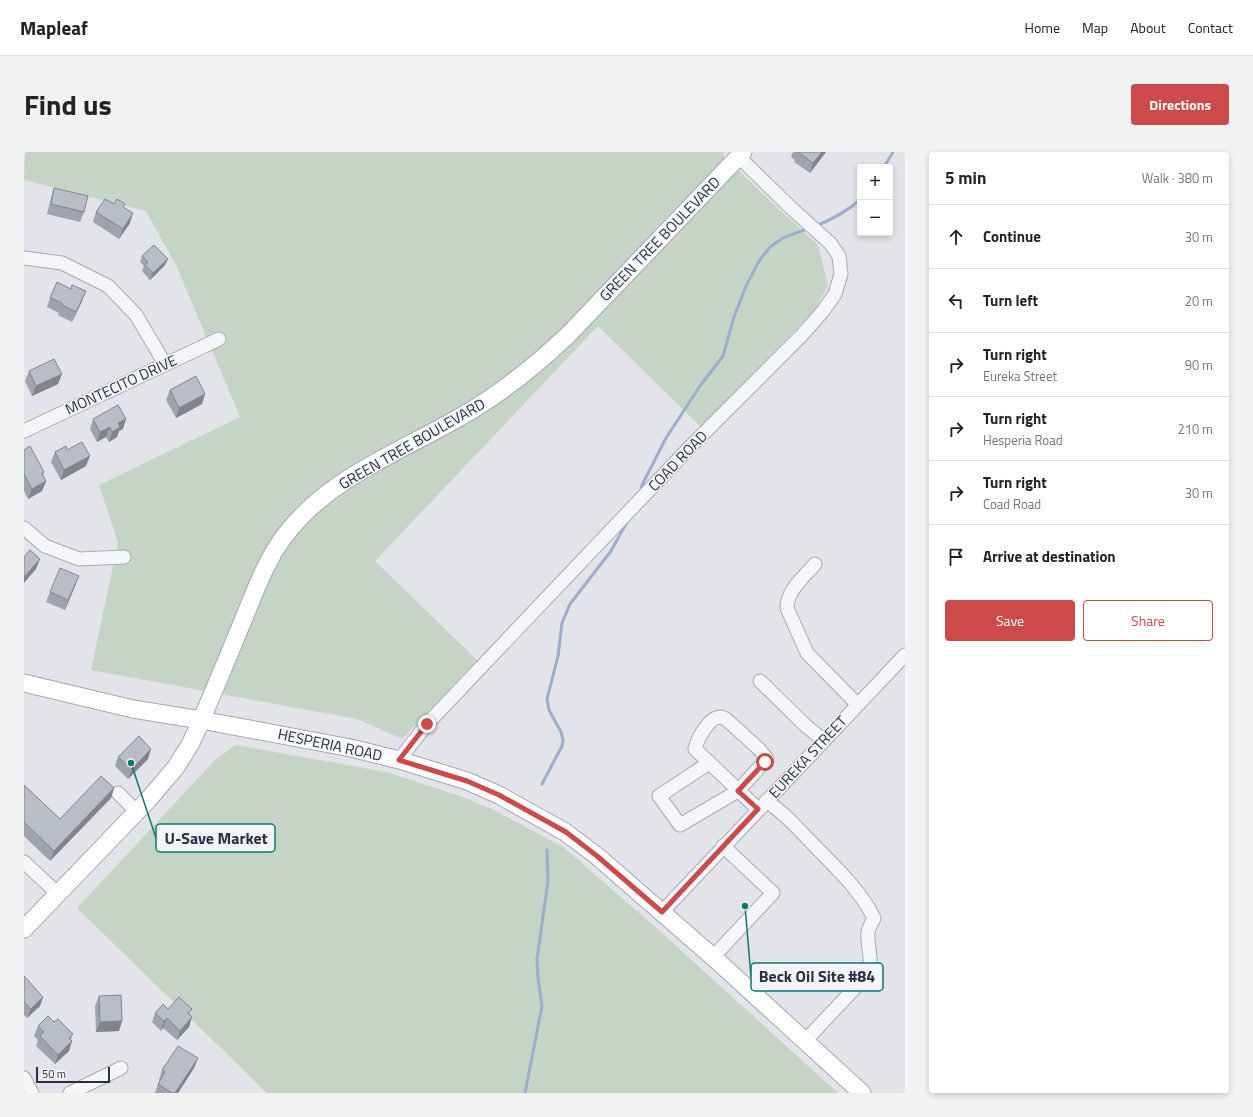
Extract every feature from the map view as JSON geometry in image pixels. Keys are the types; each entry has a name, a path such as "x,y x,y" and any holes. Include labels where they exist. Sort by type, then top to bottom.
{"main road":[{"name":"GREEN TREE BOULEVARD","path":"24,929 137,812 176,767 191,743 260,579 275,550 298,520 333,489 374,463 460,417 501,391 539,361 568,335 741,154"},
{"name":"HESPERIA ROAD","path":"24,683 133,709 351,748 399,760 467,781 499,795 566,832 597,856 713,957 862,1093"}],"street":[{"name":"COAD ROAD","path":"399,760 427,724 691,446 801,336 823,311 835,294 841,274 839,256 830,243 791,208 741,154"},
{"path":"24,258 62,263 108,286 136,315 165,364"},
{"name":"MONTECITO DRIVE","path":"24,431 219,339"},
{"path":"24,528 45,546 79,559 124,557"},
{"path":"815,564 791,591 787,600 787,608 807,653 857,704"},
{"name":"EUREKA STREET","path":"662,912 857,704 905,655"},
{"path":"760,681 805,725 823,740"},
{"path":"709,763 659,796 680,825 738,791 765,762 766,758 738,729 722,717 712,722 702,732 695,749 738,791 762,805 780,810 847,879 868,905 874,918 868,931 868,947 872,966 869,973 805,1041"},
{"path":"118,793 137,812"},
{"path":"713,957 773,893 723,846"},
{"path":"24,862 58,894"},
{"path":"70,1093 121,1068"},
{"path":"24,1078 32,1093"}],"green space":[{"path":"25,152 725,152 723,155 818,245 828,285 816,308 702,428 598,326 375,561 477,660 402,739 357,719 91,670 118,543 99,485 240,417 176,265 146,211 24,180"},
{"path":"236,745 386,772 460,796 492,809 563,847 652,924 838,1093 267,1093 77,908 216,759"}],"building":[{"path":"798,152 822,152 813,163"},
{"path":"54,188 88,196 84,212 51,204"},
{"path":"105,199 114,204 117,199 125,204 123,207 133,213 123,229 96,212"},
{"path":"154,245 168,259 153,273 145,265 148,262 142,256"},
{"path":"57,282 71,289 72,285 86,291 76,312 62,305 62,303 50,298"},
{"path":"54,359 62,374 36,386 29,371"},
{"path":"196,376 205,394 179,408 170,390"},
{"path":"118,405 126,419 118,423 120,427 112,432 110,427 100,432 93,419"},
{"path":"82,442 90,456 64,470 55,452 66,446 67,450"},
{"path":"30,446 44,472 42,474 46,481 32,489 24,474 24,450"},
{"path":"30,550 40,559 24,577 24,557"},
{"path":"60,568 79,576 68,600 50,592"},
{"path":"139,736 151,749 132,769 118,757"},
{"path":"101,776 114,788 54,851 24,822 24,785 60,819"},
{"path":"24,976 43,997 31,1009 24,1002"},
{"path":"121,995 122,1021 100,1022 99,996"},
{"path":"179,997 192,1009 188,1013 192,1017 180,1031 167,1018 164,1021 155,1013 163,1004 168,1009"},
{"path":"48,1016 54,1022 58,1019 73,1034 69,1038 72,1041 58,1055 40,1036 44,1032 38,1026"},
{"path":"178,1046 198,1058 175,1093 172,1093 158,1084 165,1072 162,1070"}],"waterway":[{"path":"886,164 893,152"},
{"path":"816,226 828,221 857,202"},
{"path":"641,491 642,485 666,438 700,386 723,356 734,317 746,286 759,261 770,247 783,238 809,228"},
{"path":"542,784 562,746 563,740 561,732 549,710 547,699 558,656 562,623 570,604 611,551 627,522"},
{"path":"525,1093 542,1006 537,959 548,881 547,850"}],"place":[{"name":"U-Save Market","path":"131,763"},
{"name":"Beck Oil Site #84","path":"745,906"}],"route":[{"path":"427,724 399,760 467,781 499,795 566,832 597,856 662,912 758,809 738,791 765,762"}]}
